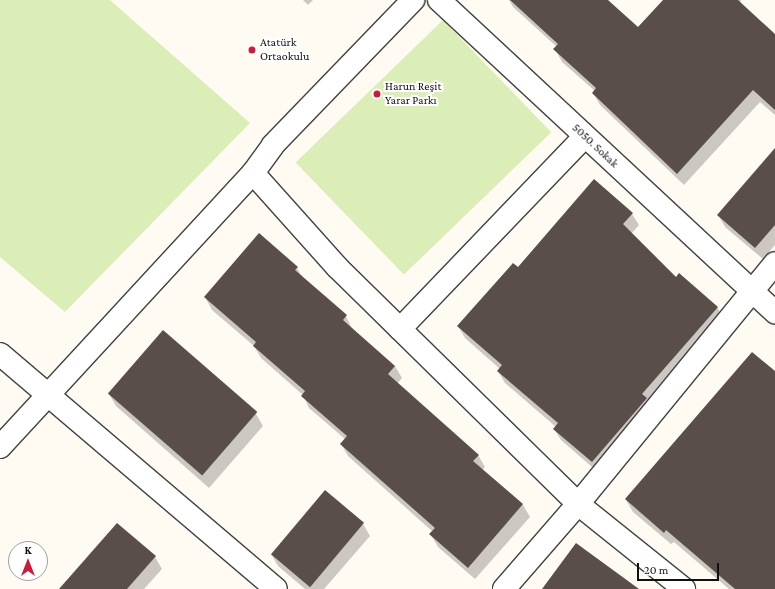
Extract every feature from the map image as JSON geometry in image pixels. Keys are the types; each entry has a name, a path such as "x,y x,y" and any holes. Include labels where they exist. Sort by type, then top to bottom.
{"street":[{"path":"0,447 252,173 273,145 413,0"},
{"name":"5050. Sokak","path":"440,0 775,312"},
{"path":"400,329 585,136"},
{"path":"252,173 337,267 578,504 684,589"},
{"path":"504,589 578,504 775,263"},
{"path":"0,354 47,396 276,589"}],"green space":[{"path":"0,0 110,0 250,123 65,312 0,257"},
{"path":"443,20 551,132 404,275 296,162"}],"building":[{"path":"510,0 608,0 638,27 663,0 738,0 775,34 775,110 753,90 677,174 592,93 596,88 553,49 558,44"},
{"path":"775,148 775,225 755,248 717,215"},
{"path":"594,179 633,213 623,224 676,277 679,273 718,307 642,394 647,398 592,462 553,429 558,423 497,371 502,365 457,326 513,263 518,267"},
{"path":"259,233 298,267 295,270 347,315 343,320 395,366 388,374 479,455 473,461 523,504 468,568 429,534 435,528 340,444 347,436 301,396 305,391 253,346 256,342 204,297"},
{"path":"163,330 257,412 202,475 108,393"},
{"path":"752,352 775,371 775,589 735,589 666,530 664,533 625,499"},
{"path":"325,490 364,523 310,587 271,554"},
{"path":"117,523 156,556 127,589 59,589"},
{"path":"576,543 639,589 542,589"}],"place":[{"name":"Atatürk Ortaokulu","path":"252,50"},
{"name":"Harun Reşit Yarar Parkı","path":"377,94"}]}
